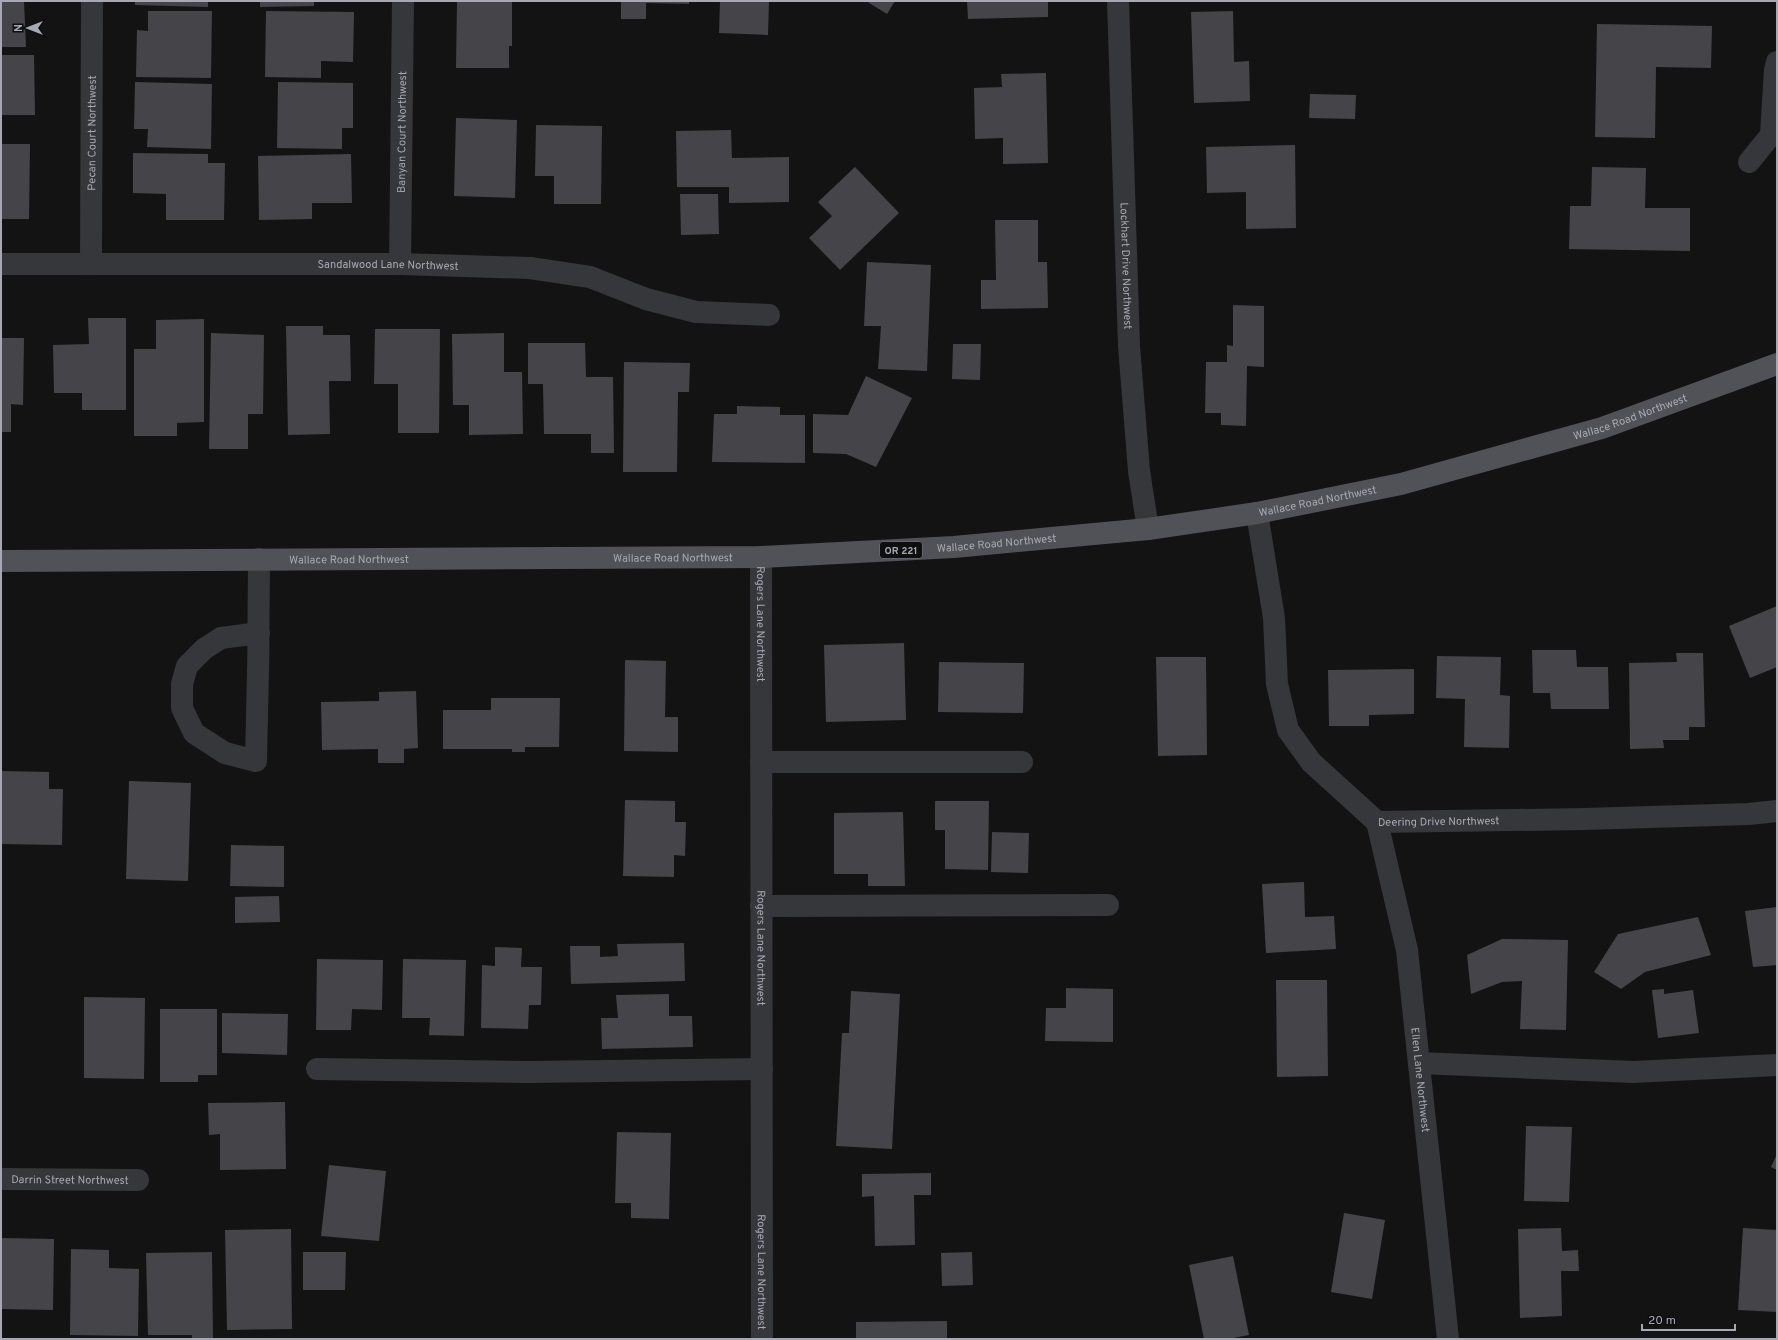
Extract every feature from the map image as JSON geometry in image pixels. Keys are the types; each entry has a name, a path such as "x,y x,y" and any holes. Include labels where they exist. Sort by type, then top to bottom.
{"main road":[{"name":"Wallace Road Northwest","path":"1,561 761,557 954,547 1148,529 1257,513 1401,484 1509,456 1602,428 1777,364"}],"street":[{"name":"Pecan Court Northwest","path":"91,264 92,1"},
{"name":"Banyan Court Northwest","path":"400,264 403,1"},
{"name":"Lockhart Drive Northwest","path":"1118,1 1128,346 1139,471 1148,529"},
{"path":"1750,162 1771,135 1775,70 1777,62"},
{"name":"Sandalwood Lane Northwest","path":"1,264 400,264 530,268 590,277 646,299 696,312 769,315"},
{"name":"Deering Drive Northwest","path":"1257,513 1274,618 1277,684 1288,730 1311,762 1377,822 1585,819 1749,814 1777,811"},
{"name":"Rogers Lane Northwest","path":"761,557 762,1339"},
{"path":"258,559 258,633 258,660 256,761 225,753 194,733 182,708 182,684 188,666 204,649 221,638 258,633"},
{"path":"761,762 1022,762"},
{"path":"1749,814 1777,795"},
{"name":"Ellen Lane Northwest","path":"1377,822 1407,950 1448,1339"},
{"path":"761,906 1108,905"},
{"path":"1419,1063 1633,1072 1777,1065"},
{"path":"317,1069 530,1072 762,1069"},
{"name":"Darrin Street Northwest","path":"1,1179 138,1180"}],"building":[{"path":"1,1 24,1 26,47 1,47"},
{"path":"135,1 208,1 208,7 135,5"},
{"path":"260,1 314,1 314,6 260,7"},
{"path":"457,1 512,1 512,46 509,46 509,68 456,68"},
{"path":"621,1 689,1 689,4 646,3 646,19 621,19"},
{"path":"720,1 769,1 768,35 719,33"},
{"path":"866,1 895,1 887,14"},
{"path":"967,1 1048,1 1048,17 968,19"},
{"path":"148,11 212,11 211,78 136,77 137,30 148,31"},
{"path":"266,11 354,12 353,62 321,61 321,78 265,77"},
{"path":"1233,11 1234,62 1249,61 1250,101 1194,103 1191,12"},
{"path":"1597,24 1712,26 1711,68 1656,67 1655,138 1595,137"},
{"path":"1,55 34,55 35,115 1,115"},
{"path":"1046,73 1048,163 1003,164 1003,138 975,139 974,88 1002,87 1001,74"},
{"path":"135,82 212,84 211,149 147,147 148,129 134,129"},
{"path":"278,82 353,83 353,128 342,128 342,149 277,148"},
{"path":"1310,94 1356,95 1355,119 1309,118"},
{"path":"456,118 517,120 515,198 454,196"},
{"path":"536,125 602,126 601,204 554,204 554,176 535,176"},
{"path":"731,130 732,158 789,157 789,202 729,203 729,187 677,187 676,131"},
{"path":"1,144 30,144 29,219 1,219"},
{"path":"1295,145 1296,228 1246,229 1246,192 1207,193 1206,147"},
{"path":"133,153 208,154 208,163 225,163 224,220 166,220 166,194 133,193"},
{"path":"351,154 352,203 312,203 312,219 259,220 258,156"},
{"path":"855,167 899,213 840,270 809,238 832,216 818,202"},
{"path":"1592,167 1646,168 1645,208 1690,208 1690,251 1569,249 1570,206 1591,206"},
{"path":"680,194 718,194 719,234 681,235"},
{"path":"995,220 1038,220 1038,262 1047,262 1048,308 981,309 981,280 996,280"},
{"path":"867,262 931,265 927,371 878,369 881,326 864,326"},
{"path":"1233,305 1264,306 1264,367 1247,366 1246,426 1221,425 1221,413 1205,413 1206,362 1227,362 1227,345 1233,346"},
{"path":"88,318 126,318 126,410 82,410 82,393 54,393 53,345 89,344"},
{"path":"204,319 204,422 177,423 177,436 134,436 134,349 156,349 156,320"},
{"path":"286,326 323,326 323,335 350,335 351,381 329,381 330,434 288,435"},
{"path":"375,329 440,329 439,433 398,433 398,384 374,384"},
{"path":"211,333 264,335 263,414 248,414 248,449 209,449"},
{"path":"504,333 504,372 522,372 523,434 469,435 469,405 453,405 452,334"},
{"path":"1,338 24,338 23,405 11,404 11,432 1,432"},
{"path":"528,343 585,343 586,377 613,377 614,453 591,453 591,434 544,434 543,384 528,384"},
{"path":"953,344 981,344 980,380 952,379"},
{"path":"624,362 690,363 689,392 678,392 677,472 623,472"},
{"path":"866,376 912,398 876,467 846,454 813,453 813,414 848,415"},
{"path":"737,406 780,407 780,415 805,415 805,463 712,462 714,414 737,414"},
{"path":"1777,606 1777,667 1750,678 1729,626"},
{"path":"904,643 906,720 826,722 824,645"},
{"path":"1532,650 1576,650 1577,667 1608,667 1609,709 1551,709 1550,693 1533,693"},
{"path":"1676,653 1703,653 1705,727 1689,727 1689,740 1663,740 1664,748 1630,749 1629,663 1677,662"},
{"path":"1437,656 1501,657 1500,695 1510,696 1509,748 1464,747 1465,699 1436,698"},
{"path":"1156,657 1206,657 1207,755 1158,756"},
{"path":"625,660 666,661 665,717 678,717 678,752 624,751"},
{"path":"939,662 1024,663 1023,713 938,712"},
{"path":"1414,669 1414,714 1369,715 1369,726 1329,726 1328,670"},
{"path":"416,691 418,748 404,749 404,763 378,763 378,749 322,750 321,702 379,701 379,692"},
{"path":"491,698 560,698 559,747 525,747 525,752 512,752 512,749 443,749 443,710 491,710"},
{"path":"1,771 49,772 49,789 63,789 62,845 1,844"},
{"path":"129,781 191,783 188,881 126,879"},
{"path":"625,800 675,801 675,822 686,822 685,856 674,855 674,877 623,876"},
{"path":"935,801 989,801 988,870 945,869 945,830 935,830"},
{"path":"903,812 905,886 868,886 868,874 834,874 834,813"},
{"path":"992,832 1029,833 1028,873 991,872"},
{"path":"231,845 284,846 284,887 230,886"},
{"path":"1304,882 1305,917 1334,916 1336,949 1266,953 1262,884"},
{"path":"279,896 280,922 235,923 235,897"},
{"path":"1777,907 1777,965 1753,967 1745,911"},
{"path":"1698,917 1711,955 1645,972 1621,989 1594,972 1618,934"},
{"path":"1502,939 1568,940 1566,1030 1520,1029 1522,981 1502,982 1471,994 1467,955"},
{"path":"684,943 685,981 571,984 570,946 600,946 600,957 618,956 617,944"},
{"path":"495,947 522,948 521,967 542,967 541,1005 529,1005 528,1029 481,1028 482,965 495,966"},
{"path":"317,959 383,960 382,1010 352,1009 351,1030 316,1030"},
{"path":"403,959 466,960 464,1036 429,1035 430,1018 402,1018"},
{"path":"1276,980 1327,980 1328,1076 1277,1077"},
{"path":"1066,988 1113,989 1113,1042 1045,1041 1046,1008 1066,1008"},
{"path":"1664,989 1664,994 1693,990 1699,1033 1658,1038 1652,990"},
{"path":"851,991 900,994 892,1149 836,1146 842,1033 849,1033"},
{"path":"669,994 669,1016 692,1016 693,1047 602,1049 601,1018 618,1018 616,995"},
{"path":"84,997 145,998 144,1079 84,1078"},
{"path":"160,1009 217,1009 217,1075 198,1075 198,1082 160,1082"},
{"path":"222,1013 288,1014 287,1055 222,1053"},
{"path":"285,1102 286,1169 220,1170 220,1134 209,1135 208,1103"},
{"path":"1526,1126 1572,1127 1569,1202 1524,1201"},
{"path":"617,1132 671,1133 669,1219 631,1218 631,1203 615,1203"},
{"path":"1777,1154 1777,1170 1771,1167"},
{"path":"329,1165 386,1171 379,1241 321,1236"},
{"path":"931,1173 931,1195 914,1195 915,1245 875,1246 874,1196 862,1197 862,1174"},
{"path":"1344,1213 1385,1220 1372,1299 1331,1292"},
{"path":"1561,1228 1562,1251 1578,1250 1579,1271 1561,1271 1562,1316 1520,1318 1518,1229"},
{"path":"1743,1228 1777,1230 1777,1312 1738,1310"},
{"path":"291,1229 292,1329 227,1330 225,1230"},
{"path":"1,1238 54,1239 53,1310 1,1309"},
{"path":"71,1249 109,1250 109,1268 139,1269 138,1336 70,1335"},
{"path":"212,1252 213,1339 192,1339 192,1335 148,1335 146,1253"},
{"path":"303,1252 346,1252 345,1290 303,1290"},
{"path":"972,1252 973,1285 942,1286 941,1253"},
{"path":"1233,1256 1249,1335 1228,1339 1204,1339 1189,1265"},
{"path":"947,1321 947,1339 856,1339 856,1322"}]}
